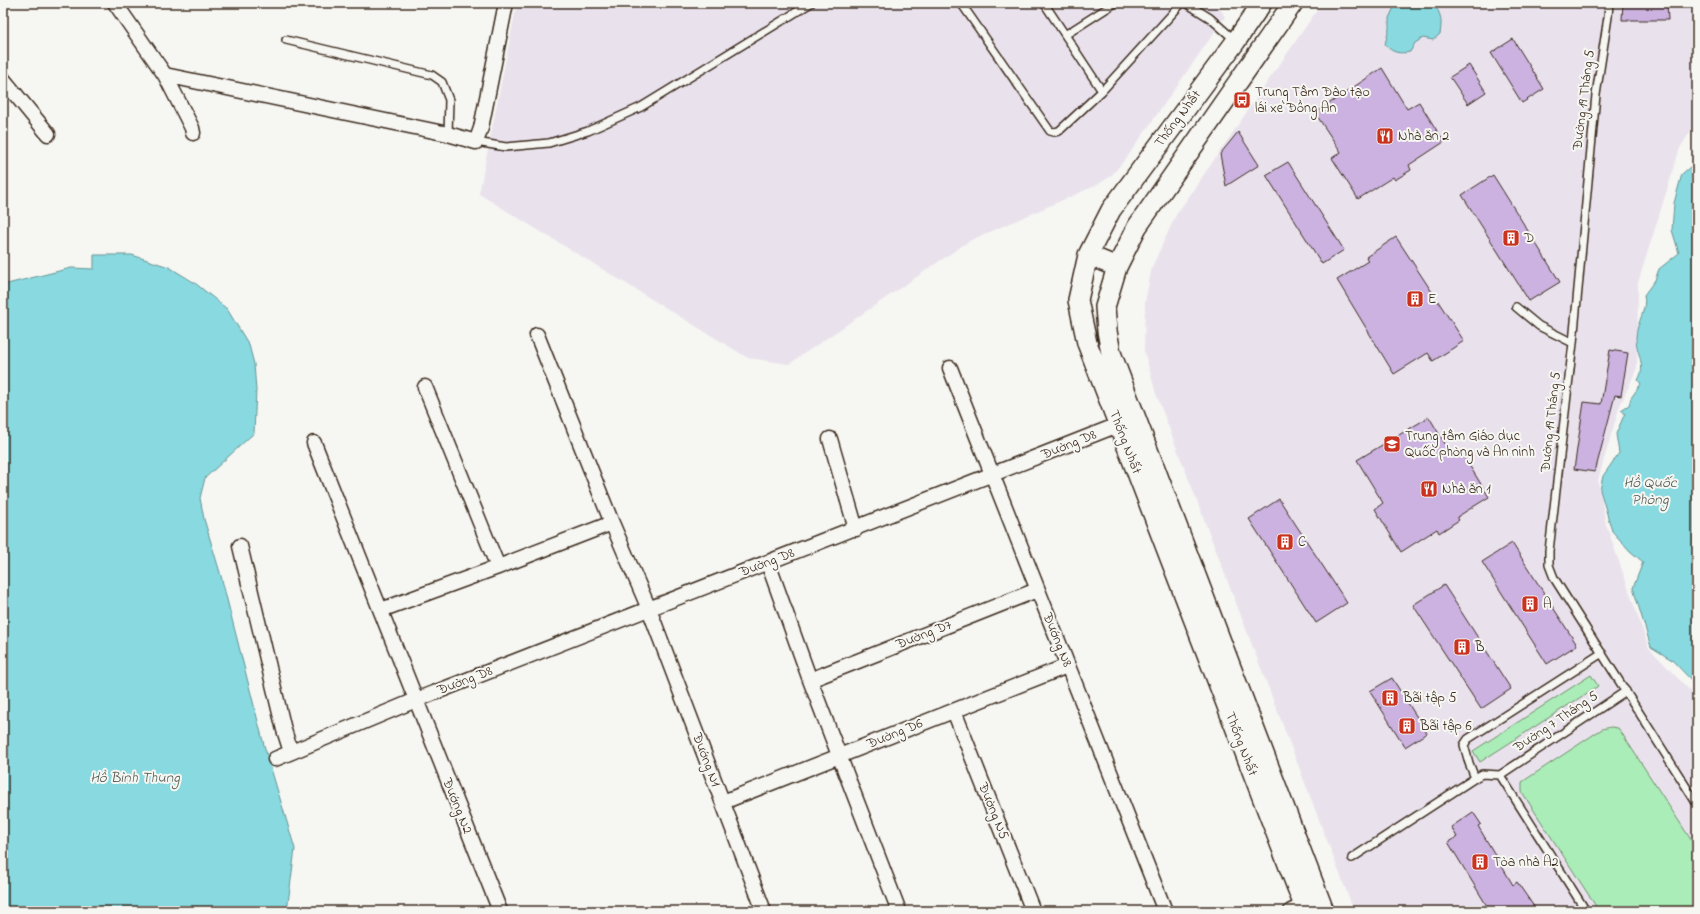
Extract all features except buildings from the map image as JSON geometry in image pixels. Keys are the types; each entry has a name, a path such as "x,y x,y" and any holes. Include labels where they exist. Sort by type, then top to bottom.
{"main road":[{"name":"Thống Nhất","path":"1262,3 1236,41 1111,210 1088,255 1078,300 1086,344 1309,908"},
{"name":"Thống Nhất","path":"1293,3 1137,227 1117,267 1105,307 1107,332 1111,353 1309,908"},
{"path":"1088,255 1117,267"}],"street":[{"path":"115,3 165,75 192,128 193,133"},
{"path":"165,75 448,134 476,142 481,128 506,3"},
{"path":"3,79 48,134"},
{"name":"Đướng N1","path":"538,335 612,523 649,609 764,911"},
{"name":"Đướng N8","path":"950,368 1165,911"},
{"path":"425,387 498,567"},
{"name":"Đường D8","path":"274,758 416,700 856,529 1118,425"},
{"path":"830,439 856,529"},
{"name":"Đướng N2","path":"314,443 500,911"},
{"path":"381,610 612,523"},
{"path":"240,546 284,730 291,752"},
{"path":"768,563 810,680 899,911"},
{"name":"Đường D7","path":"810,680 1038,590"},
{"name":"Đường D6","path":"722,802 1067,666"},
{"name":"Đường N5","path":"954,711 1033,911"}],"lane":[{"path":"476,142 506,148 549,143 588,131 641,107 811,3"},
{"path":"962,3 1050,131 1059,131 1102,91 1182,3"},
{"path":"1044,3 1102,91"},
{"path":"1065,35 1115,3"},
{"path":"1186,3 1210,18 1236,41"},
{"name":"Đường 19 Tháng 5","path":"1609,3 1596,95 1572,343 1549,551 1549,566 1554,578 1697,804"},
{"path":"286,40 432,75 442,82 449,100 448,134"},
{"path":"1516,307 1539,326 1572,343"},
{"path":"1475,778 1464,745 1468,739 1602,653"},
{"name":"Đường 7 Tháng 5","path":"1500,775 1626,692"},
{"path":"1352,858 1482,774 1500,775 1586,911"}],"shaded area":[{"path":"517,3 1217,3 1225,17 1128,156 1111,176 1097,185 969,241 789,364 748,358 479,194"},
{"name":"Trung tâm Giáo dục Quốc phòng và An ninh","path":"1322,3 1697,3 1697,121 1680,148 1638,283 1637,368 1619,408 1598,480 1606,524 1649,648 1697,698 1697,911 1354,911 1156,394 1144,350 1145,302 1152,267 1176,215"}],"green space":[{"path":"1591,675 1598,686 1480,762 1473,751"},
{"path":"1611,727 1618,728 1621,732 1697,849 1697,911 1599,911 1522,792 1522,782 1602,729"}],"water":[{"path":"1396,3 1433,3 1441,18 1440,34 1433,40 1423,38 1415,43 1410,52 1399,53 1390,49 1385,44 1389,29 1389,18"},
{"name":"Hồ Quốc Phòng","path":"1697,161 1697,686 1672,660 1651,647 1633,588 1643,562 1630,551 1612,531 1600,490 1603,476 1619,453 1616,434 1625,413 1621,410 1629,405 1631,398 1641,384 1638,380 1641,365 1636,338 1644,306 1644,295 1655,280 1659,269 1679,253 1672,230 1674,203 1682,174"},
{"name":"Hồ Bình Thung","path":"94,255 132,255 169,267 195,283 227,309 249,345 254,364 256,390 254,433 205,478 200,498 204,519 221,576 264,745 295,849 287,911 3,911 3,285 71,268 94,269"}],"place":[{"name":"Trung Tâm Đào tạo lái xe Đồng An","path":"1242,100"},
{"name":"Nhà ăn 2","path":"1385,136"},
{"name":"D","path":"1511,238"},
{"name":"E","path":"1415,299"},
{"name":"Trung tâm Giáo dục Quốc phòng và An ninh","path":"1392,444"},
{"name":"Nhà ăn 1","path":"1429,489"},
{"name":"C","path":"1285,542"},
{"name":"A","path":"1530,604"},
{"name":"B","path":"1462,647"},
{"name":"Bãi tập 5","path":"1390,698"},
{"name":"Bãi tập 6","path":"1407,726"},
{"name":"Tòa nhà A2","path":"1480,862"}]}
